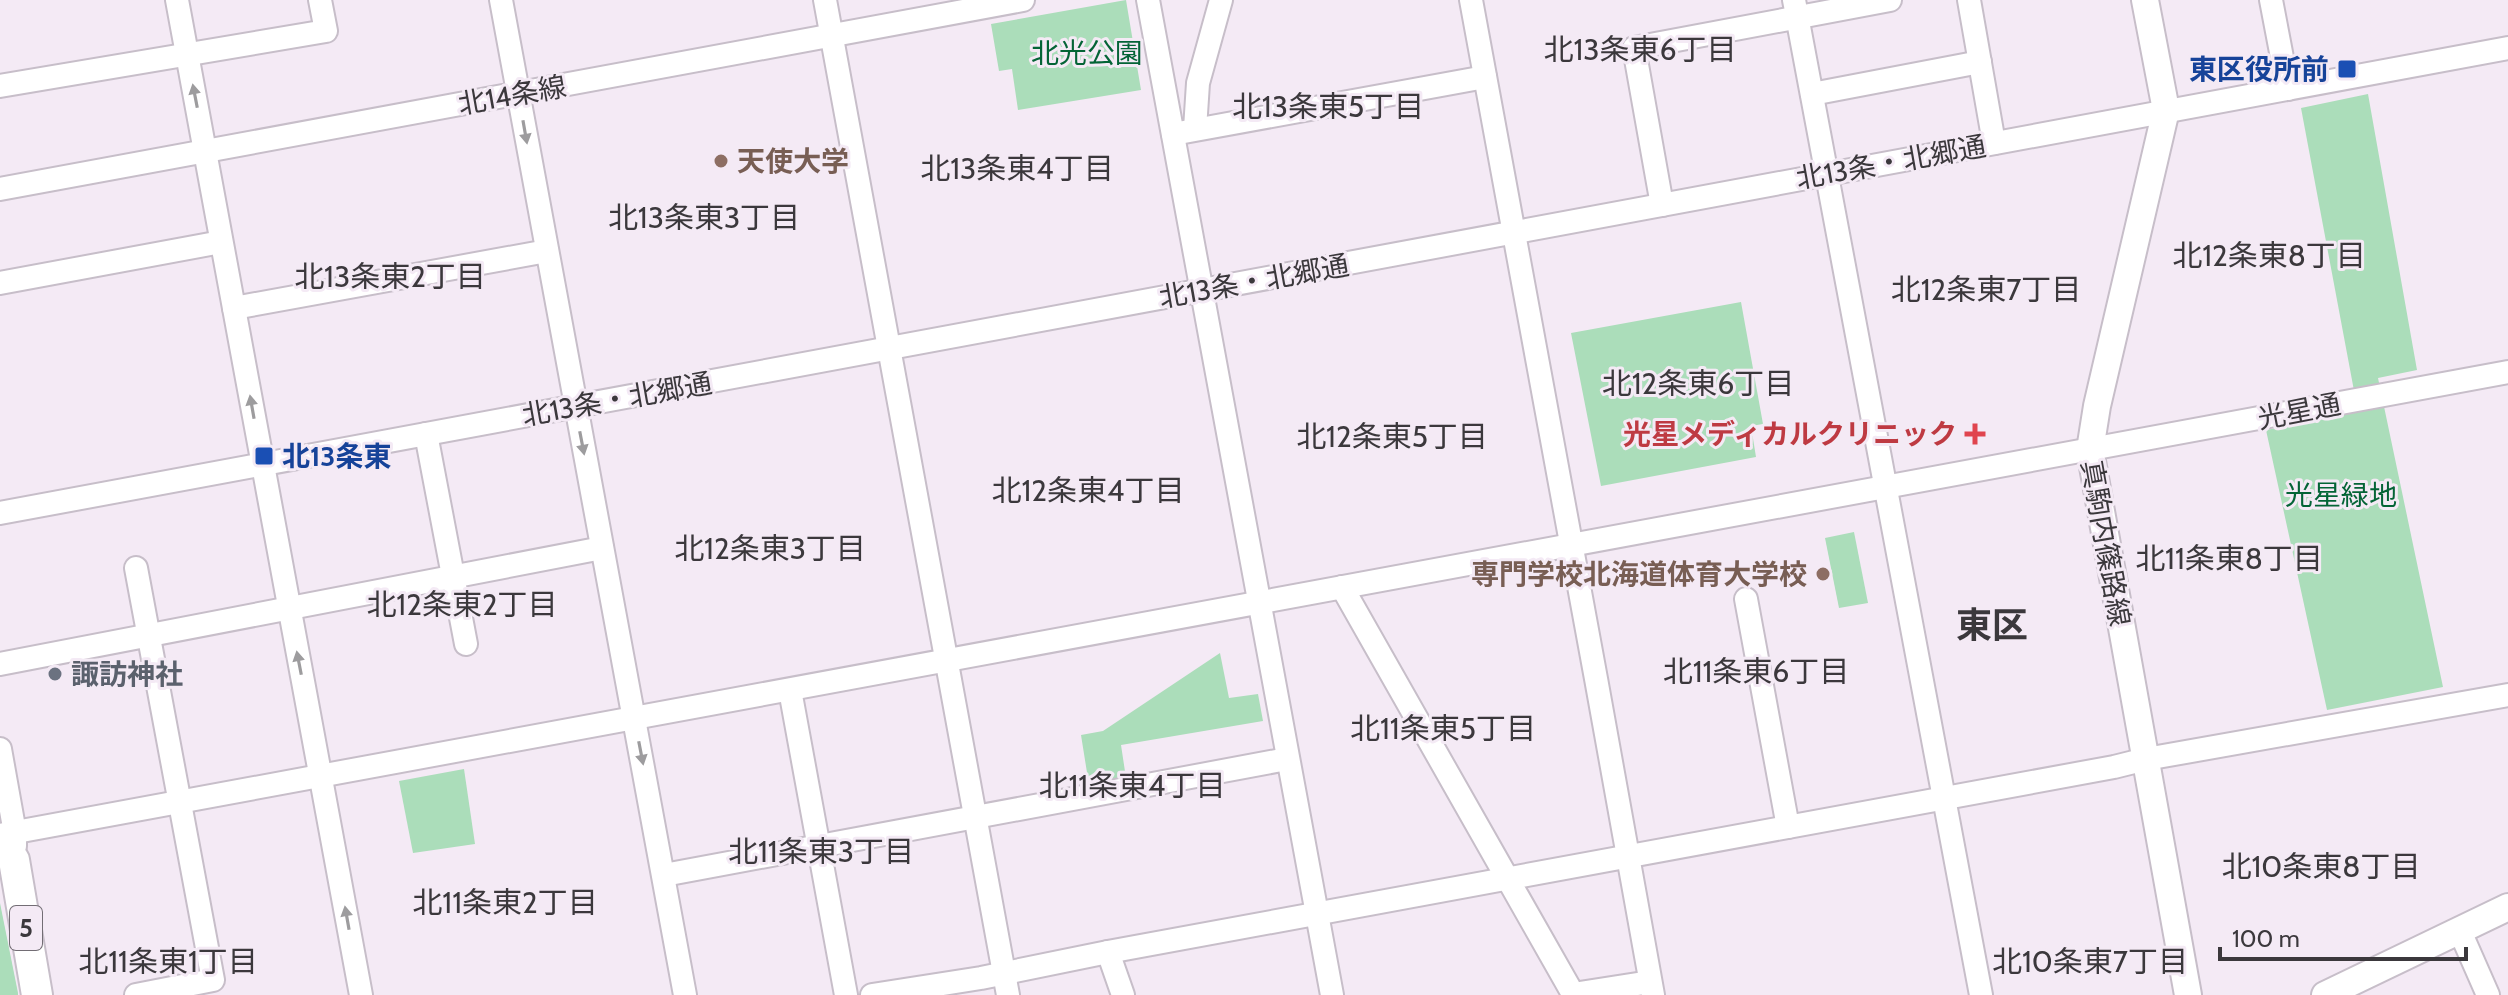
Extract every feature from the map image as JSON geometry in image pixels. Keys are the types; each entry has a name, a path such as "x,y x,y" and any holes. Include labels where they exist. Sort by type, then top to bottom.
{"highway":[{"name":"5","path":"7,842 37,995"}],"main road":[{"name":"真駒内篠路線","path":"2145,0 2166,110 2097,406 2090,450 2188,995"},
{"path":"2325,995 2508,907"}],"street":[{"path":"177,0 361,995"},
{"path":"0,86 326,31 320,0"},
{"path":"501,0 685,995"},
{"path":"825,0 1006,984"},
{"name":"北14条線","path":"0,189 1023,0"},
{"path":"1148,0 1184,132 1202,291 1332,995"},
{"path":"1184,132 1221,0"},
{"path":"1342,587 1573,994 1652,988 1471,0"},
{"path":"1662,205 1634,48 1796,9 1890,0"},
{"path":"1969,0 1994,143"},
{"path":"2271,0 2288,89"},
{"path":"1796,9 1981,995"},
{"name":"北13条・北郷通","path":"0,513 2508,48"},
{"path":"1812,94 1980,62"},
{"path":"1184,132 1485,77"},
{"path":"0,283 221,242"},
{"path":"234,308 547,251"},
{"name":"光星通","path":"7,842 181,802 2508,372"},
{"path":"426,434 466,644"},
{"path":"0,664 602,548"},
{"path":"136,568 213,980 136,995"},
{"path":"1746,599 1788,827"},
{"path":"790,690 846,995"},
{"path":"872,995 1006,984 1108,952 1509,880 2146,759 2508,695"},
{"path":"0,749 7,842"},
{"path":"664,875 1287,759"},
{"path":"2459,929 2488,995"},
{"path":"1108,952 1123,995"}],"green space":[{"name":"北光公園","path":"1126,0 1141,90 1018,110 1012,69 999,71 991,24"},
{"name":"光星緑地","path":"2368,94 2417,370 2378,378 2443,687 2327,710 2266,430 2358,412 2301,108"},
{"path":"1741,302 1763,424 1751,426 1756,457 1601,486 1571,333"},
{"path":"1854,532 1868,603 1839,608 1825,538"},
{"path":"1220,653 1229,698 1258,694 1263,721 1121,745 1126,778 1089,785 1081,735 1103,731"},
{"path":"464,769 475,844 413,853 399,781"},
{"path":"0,903 18,993 18,995 0,995"}],"place":[{"name":"東区役所前","path":"2347,69"},
{"name":"天使大学","path":"721,161"},
{"name":"光星メディカルクリニック","path":"1975,434"},
{"name":"北13条東","path":"264,456"},
{"name":"専門学校北海道体育大学校","path":"1823,574"},
{"name":"諏訪神社","path":"55,674"}],"district":[{"name":"北13条東6丁目","path":"1640,49"},
{"name":"北13条東5丁目","path":"1328,106"},
{"name":"北13条東4丁目","path":"1017,168"},
{"name":"北13条東3丁目","path":"704,217"},
{"name":"北12条東8丁目","path":"2269,255"},
{"name":"北13条東2丁目","path":"390,276"},
{"name":"北12条東7丁目","path":"1986,289"},
{"name":"北12条東6丁目","path":"1698,383"},
{"name":"北12条東5丁目","path":"1392,436"},
{"name":"北12条東4丁目","path":"1088,490"},
{"name":"北12条東3丁目","path":"770,548"},
{"name":"北11条東8丁目","path":"2229,558"},
{"name":"北12条東2丁目","path":"462,604"},
{"name":"東区","path":"1992,625"},
{"name":"北11条東6丁目","path":"1756,671"},
{"name":"北11条東5丁目","path":"1443,728"},
{"name":"北11条東4丁目","path":"1132,785"},
{"name":"北11条東3丁目","path":"821,851"},
{"name":"北10条東8丁目","path":"2321,866"},
{"name":"北11条東2丁目","path":"505,902"},
{"name":"北11条東1丁目","path":"168,961"},
{"name":"北10条東7丁目","path":"2090,961"}]}
